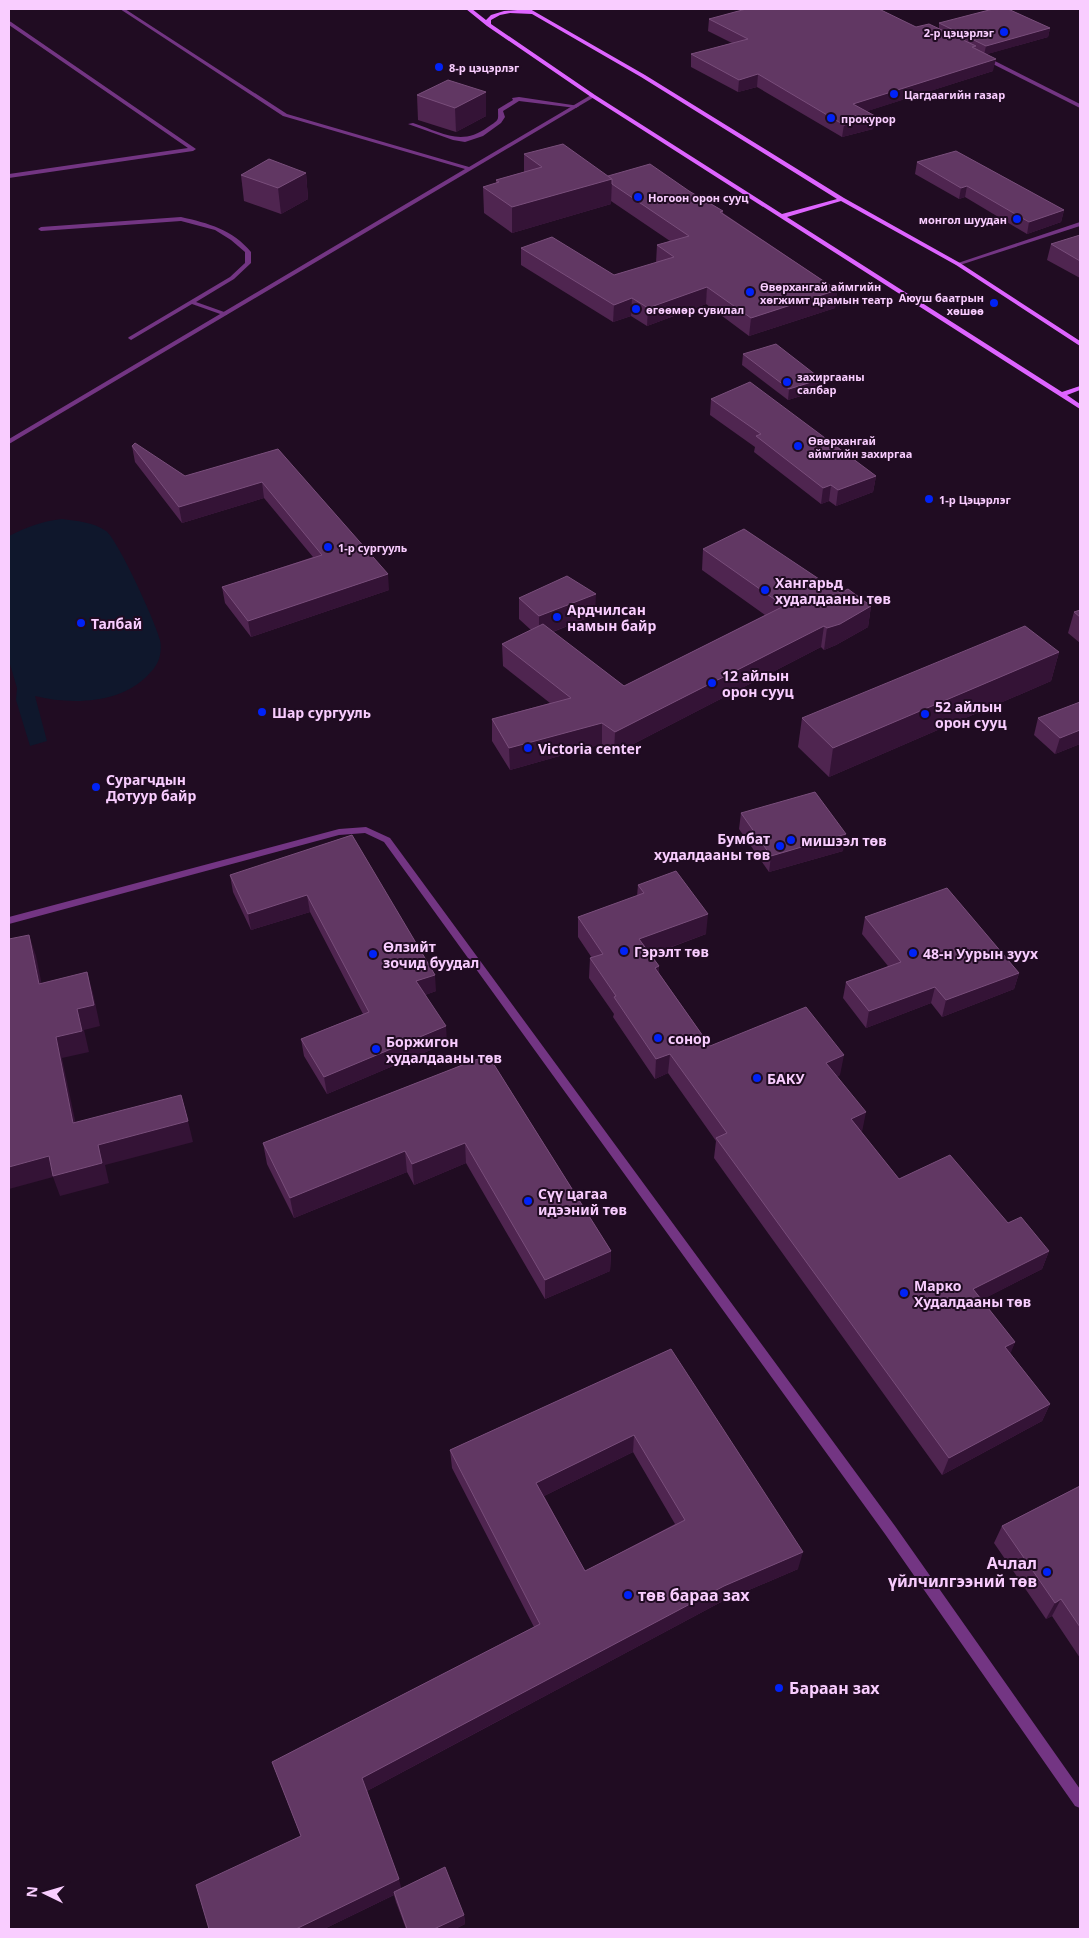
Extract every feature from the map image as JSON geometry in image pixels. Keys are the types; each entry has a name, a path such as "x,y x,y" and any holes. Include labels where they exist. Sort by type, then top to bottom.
{"main road":[{"path":"469,9 489,25 593,96 1080,407"},
{"path":"527,9 642,76 842,199 958,264 1080,344"},
{"path":"489,25 488,20 502,13 518,11 535,13"},
{"path":"783,216 842,199"},
{"path":"1061,395 1080,388"}],"street":[{"path":"122,9 285,114 470,169"},
{"path":"9,23 193,149 9,176"},
{"path":"980,56 1080,106"},
{"path":"9,442 593,96"},
{"path":"511,99 576,106"},
{"path":"411,124 455,138 471,139 499,122 502,117 500,110 519,99"},
{"path":"40,228 181,219 204,223 220,229 231,235 248,252 248,263 232,278 131,338"},
{"path":"958,264 1080,224"},
{"path":"191,302 225,314"},
{"path":"9,920 339,832 366,830 386,840 890,1530 1080,1802"}],"shaded area":[{"name":"Талбай","path":"62,519 85,522 96,526 106,531 112,538 136,582 152,617 160,640 160,653 159,660 154,668 138,684 111,697 95,700 64,701 35,696 47,741 30,746 16,700 17,688 9,661 9,536 35,525"}],"building":[{"path":"746,9 879,9 916,27 929,24 976,46 972,47 996,59 853,104 875,116 844,125 758,74 739,80 691,54 748,39 709,19"},
{"path":"993,9 1008,9 1050,28 986,46 939,23"},
{"path":"448,80 486,92 455,108 417,95"},
{"path":"563,144 612,179 512,207 483,187 499,182 496,180 542,167 524,154"},
{"path":"956,151 1064,210 1029,222 967,186 961,188 917,162"},
{"path":"269,159 306,173 278,188 241,175"},
{"path":"650,164 689,191 723,211 720,212 837,290 751,318 707,287 648,308 632,298 614,305 521,248 552,237 614,275 674,257 657,245 689,236 612,184 612,179 608,176"},
{"path":"1080,235 1080,261 1051,244"},
{"path":"776,344 821,379 789,389 743,354"},
{"path":"750,382 876,476 838,490 831,485 823,488 756,436 761,434 711,399"},
{"path":"135,443 185,476 278,449 388,574 248,621 222,587 322,555 262,482 179,507 132,446"},
{"path":"744,529 840,593 848,589 871,606 840,624 827,628 824,626 615,732 602,723 509,748 492,719 571,698 502,644 543,624 624,686 784,606 703,549"},
{"path":"567,576 596,594 539,616 519,598"},
{"path":"1080,610 1080,617 1074,612"},
{"path":"1025,626 1059,652 833,748 802,718"},
{"path":"1080,702 1080,730 1060,738 1038,718"},
{"path":"815,792 846,834 771,856 741,813"},
{"path":"352,835 435,975 416,981 446,1026 324,1077 301,1039 369,1012 307,895 248,914 230,875"},
{"path":"676,871 708,914 639,939 659,966 655,968 710,1046 806,1007 844,1055 826,1063 866,1112 851,1119 899,1179 950,1155 1008,1223 1021,1217 1049,1251 973,1289 1015,1342 1005,1347 1050,1404 949,1458 716,1138 727,1133 670,1054 656,1059 590,958 603,954 578,917 644,893 638,885"},
{"path":"947,888 1019,973 946,1000 935,987 869,1011 846,982 901,962 865,917"},
{"path":"29,935 39,984 87,972 94,1005 77,1009 82,1031 56,1037 73,1123 181,1095 188,1121 98,1145 102,1163 53,1176 49,1156 9,1167 9,939"},
{"name":"Сүү цагаа идээний төв","path":"488,1055 611,1251 545,1280 465,1143 412,1164 405,1151 290,1198 263,1143"},
{"name":"төв бараа зах","path":"671,1349 803,1552 724,1586 362,1778 399,1879 296,1929 209,1929 196,1885 301,1836 272,1762 540,1624 450,1450","holes":["634,1435 685,1520 585,1571 536,1483"]},
{"name":"Ачлал үйлчилгээний төв","path":"1080,1486 1080,1627 1061,1599 1055,1603 1002,1526"},
{"path":"445,1867 464,1915 434,1929 407,1929 394,1892"}],"place":[{"name":"2-р цэцэрлэг","path":"1004,32"},
{"name":"8-р цэцэрлэг","path":"439,67"},
{"name":"Цагдаагийн газар","path":"894,94"},
{"name":"прокурор","path":"831,118"},
{"name":"Ногоон орон сууц","path":"638,197"},
{"name":"монгол шуудан","path":"1017,219"},
{"name":"Өвөрхангай аймгийн хөгжимт драмын театр","path":"750,292"},
{"name":"Аюуш баатрын хөшөө","path":"994,303"},
{"name":"өгөөмөр сувилал","path":"636,309"},
{"name":"захиргааны салбар","path":"787,382"},
{"name":"Өвөрхангай аймгийн захиргаа","path":"798,446"},
{"name":"1-р Цэцэрлэг","path":"929,499"},
{"name":"1-р сургууль","path":"328,547"},
{"name":"Хангарьд худалдааны төв","path":"765,590"},
{"name":"Ардчилсан намын байр","path":"557,617"},
{"name":"Талбай","path":"81,623"},
{"name":"12 айлын орон сууц","path":"712,683"},
{"name":"Шар сургууль","path":"262,712"},
{"name":"52 айлын орон сууц","path":"925,714"},
{"name":"Victoria center","path":"528,748"},
{"name":"Сурагчдын Дотуур байр","path":"96,787"},
{"name":"мишээл төв","path":"791,840"},
{"name":"Бумбат худалдааны төв","path":"780,846"},
{"name":"Гэрэлт төв","path":"624,951"},
{"name":"48-н Уурын зуух","path":"913,953"},
{"name":"Өлзийт зочид буудал","path":"373,954"},
{"name":"сонор","path":"658,1038"},
{"name":"Боржигон худалдааны төв","path":"376,1049"},
{"name":"БАКУ","path":"757,1078"},
{"name":"Сүү цагаа идээний төв","path":"528,1201"},
{"name":"Марко Худалдааны төв","path":"904,1293"},
{"name":"Ачлал үйлчилгээний төв","path":"1047,1572"},
{"name":"төв бараа зах","path":"628,1595"},
{"name":"Бараан зах","path":"779,1688"}]}
